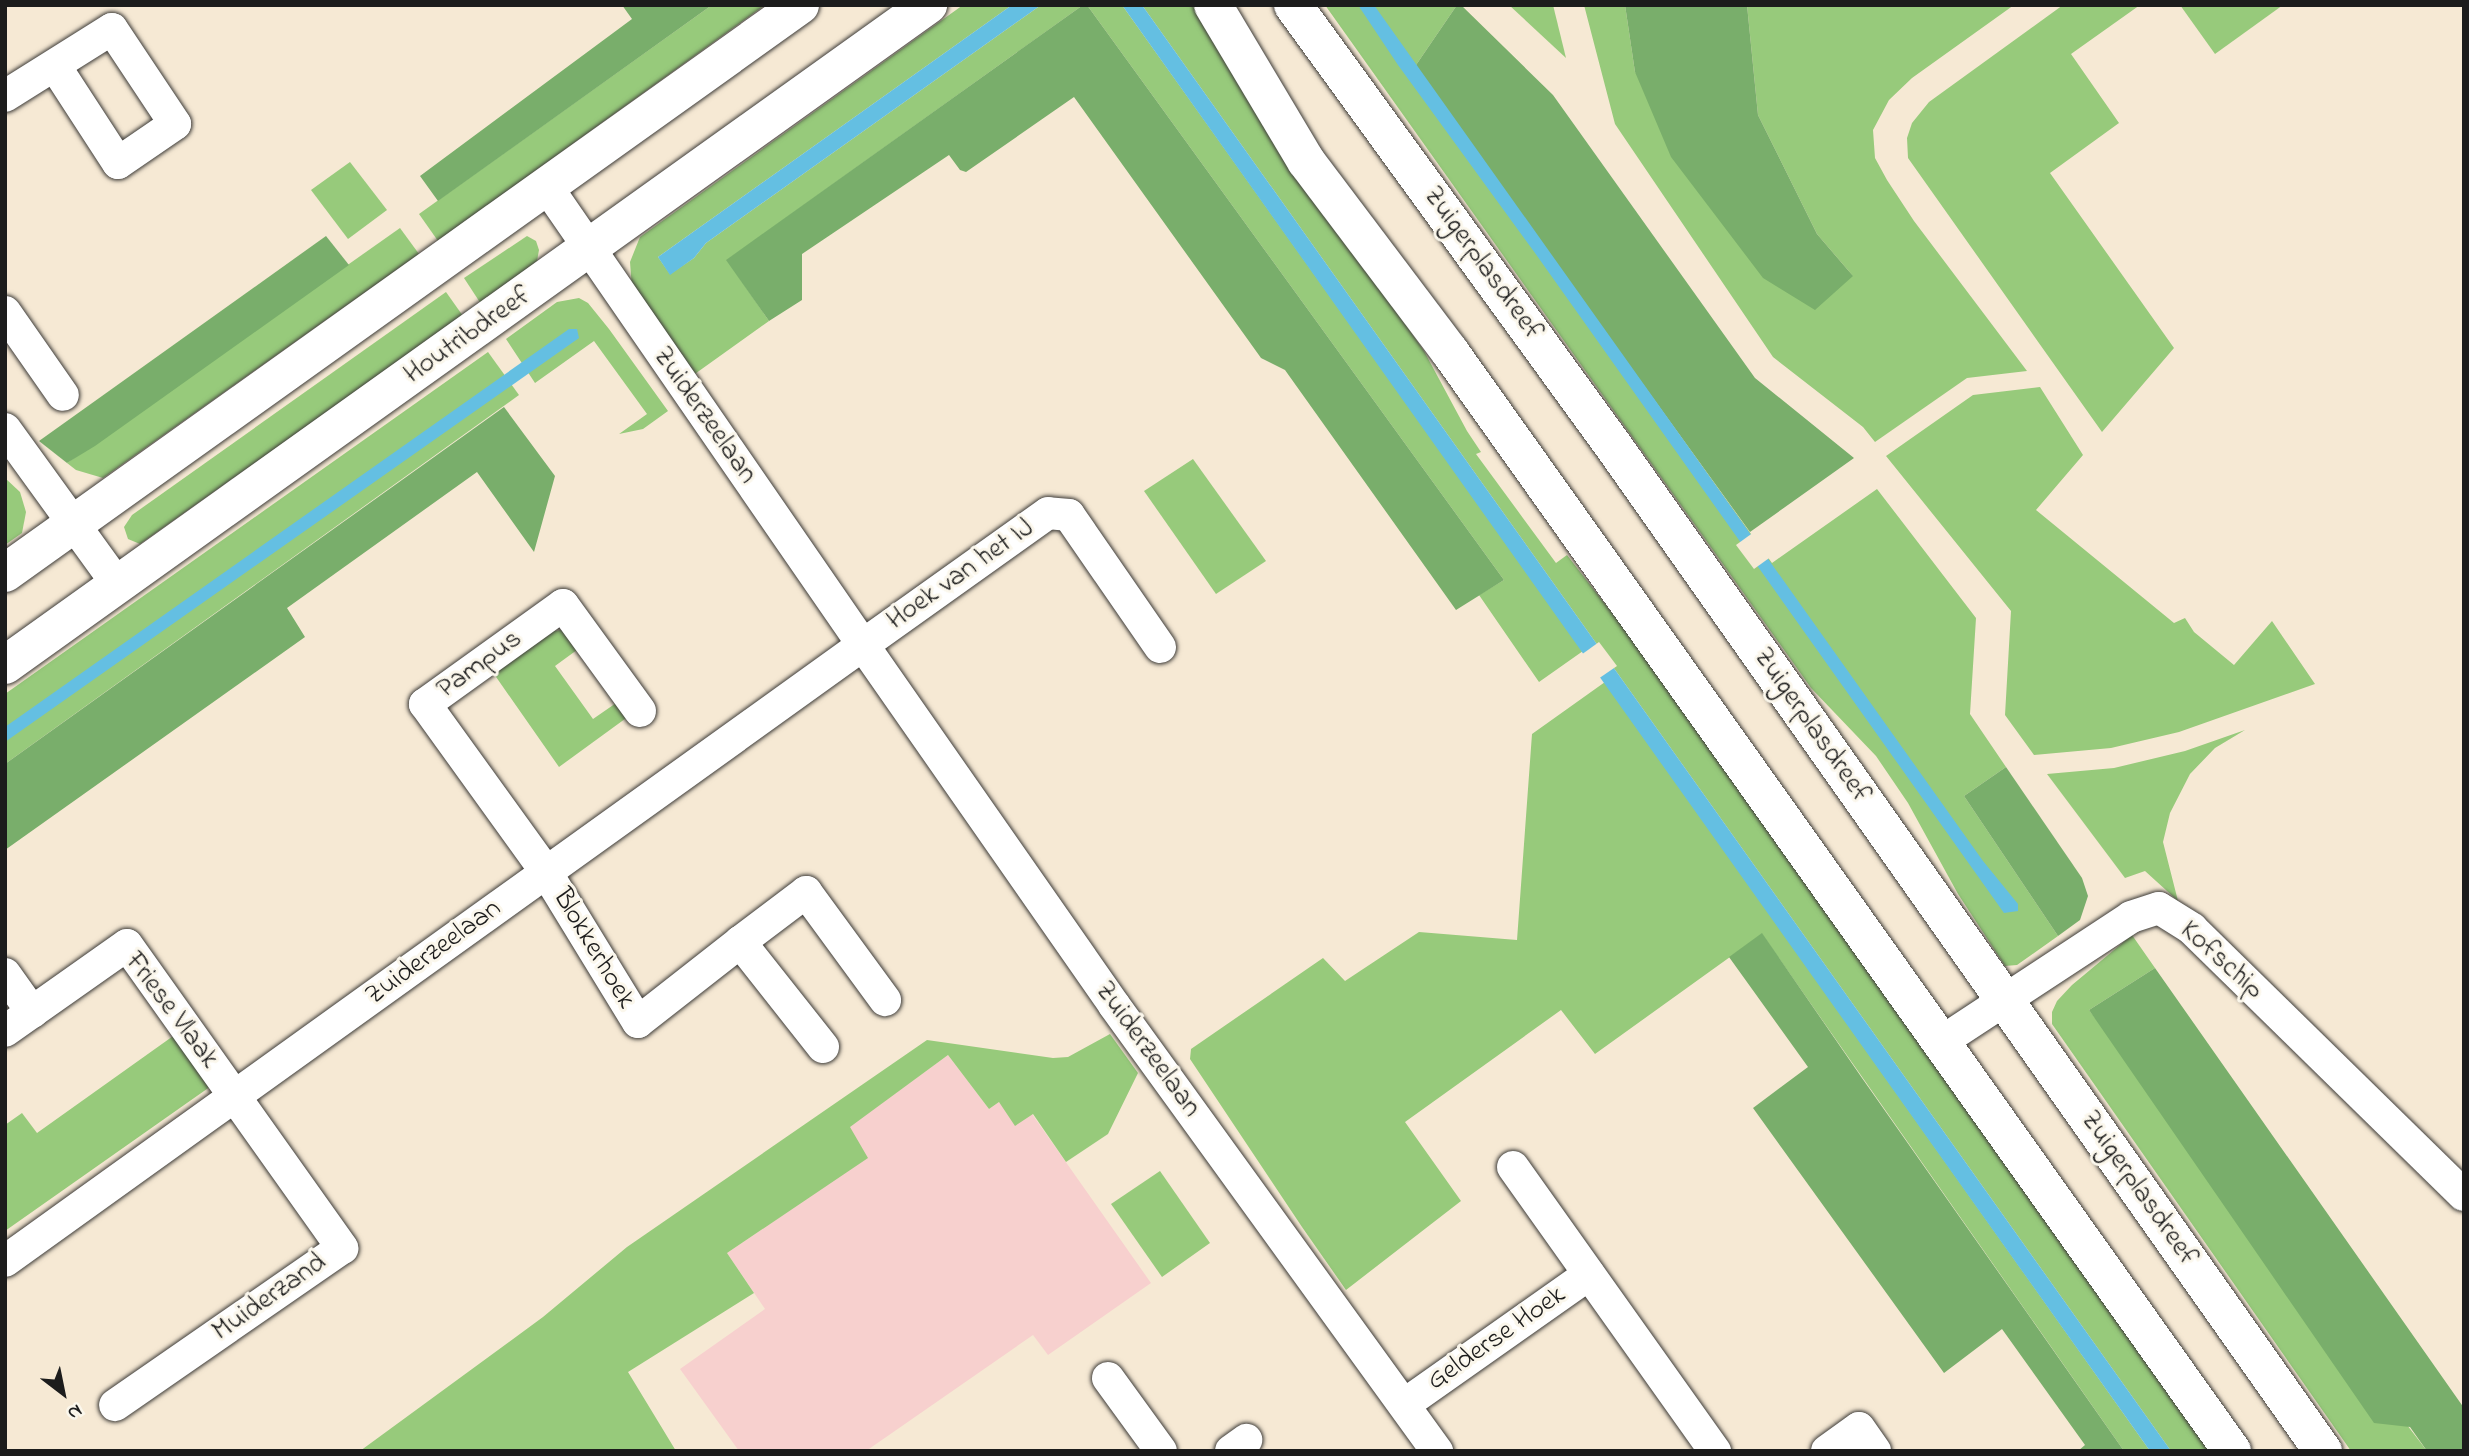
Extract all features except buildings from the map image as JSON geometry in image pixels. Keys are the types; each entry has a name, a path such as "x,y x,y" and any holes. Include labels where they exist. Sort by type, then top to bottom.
{"main road":[{"path":"5,573 800,5"},
{"name":"Houtribdreef","path":"5,665 589,250 928,5"},
{"path":"1213,5 1306,161 1450,352 2232,1451"},
{"name":"Zuigerplasdreef","path":"1293,5 1540,344 2323,1451"}],"street":[{"path":"5,96 55,66"},
{"name":"Zuiderzeelaan","path":"547,187 1114,1005 1437,1451"},
{"path":"5,312 63,395"},
{"path":"7,437 118,585"},
{"name":"Hoek van het IJ","path":"863,645 1048,513 1069,515 1160,648"},
{"name":"Pampus","path":"546,872 425,704 563,605 640,711"},
{"name":"Zuiderzeelaan","path":"5,1261 863,645"},
{"name":"Blokkerhoek","path":"546,872 638,1022 806,892 885,1000"},
{"name":"Kofschip","path":"1941,1042 2131,917 2159,908 2192,929 2464,1195"},
{"path":"740,942 823,1047"},
{"name":"Friese Vlaak","path":"5,1031 127,945 234,1096"},
{"path":"5,974 32,1012"},
{"name":"Muiderzand","path":"115,1405 342,1248 234,1096"},
{"name":"Gelderse Hoek","path":"1513,1167 1715,1451"},
{"name":"Gelderse Hoek","path":"1405,1404 1589,1274"},
{"path":"1108,1378 1161,1451"},
{"path":"1827,1451 1859,1428 1875,1451"}],"shaded area":[{"path":"948,1055 989,1109 999,1102 1032,1114 1151,1283 1048,1355 1033,1335 866,1451 739,1451 680,1369 765,1309 727,1253 867,1158 849,1127"}],"green space":[{"path":"622,5 712,5 438,201 420,176 632,19"},
{"path":"712,5 765,5 438,241 419,214"},
{"path":"963,5 1012,5 658,257 670,274 694,258 706,243 1041,5 1083,5 727,260 769,321 692,376 632,288 630,262 640,237"},
{"path":"1083,5 1087,5 1504,580 1456,610 1285,370 1261,358 1074,97 966,172 960,170 949,155 802,254 802,300 769,321 726,260"},
{"path":"1087,5 1122,5 1583,651 1539,682 1479,595 1504,580"},
{"path":"1142,5 1201,5 1308,186 1424,351 1481,452 1476,454 1556,563 1567,555 1619,622 2209,1451 2171,1451"},
{"path":"1325,5 1457,5 1414,68 1772,563 1877,489 1976,618 1970,714 2006,767 1964,796 2058,936 2017,965 2005,966 1958,894 1908,803 1876,756 1811,688"},
{"path":"1457,5 1461,5 1553,95 1755,378 1854,458 1750,532 1414,68"},
{"path":"1509,5 1553,5 1566,58"},
{"path":"1584,5 1625,5 1635,72 1853,276 1817,234 1758,115 1747,5 2014,5 1912,78 1889,100 1873,130 1875,158 1887,180 1914,221 2027,371 1967,378 1875,442 1863,427 1773,357 1615,124"},
{"path":"1625,5 1747,5 1758,115 1817,234 1853,276 1815,310 1763,278 1671,157 1635,72"},
{"path":"2063,5 2140,5 2071,54 2119,123 2050,173 2174,348 2102,432 1908,158 1907,138 1912,123 1929,102"},
{"path":"2180,5 2283,5 2215,54"},
{"path":"350,162 387,210 348,239 311,190"},
{"path":"400,228 419,254 103,478 76,470 67,463"},
{"path":"326,236 349,265 95,446 67,463 39,441"},
{"path":"527,236 536,241 539,250 537,261 481,304 464,278"},
{"path":"446,292 463,316 140,544 128,539 124,527 132,515"},
{"path":"579,298 588,303 609,329 668,411 643,429 619,434 647,414 594,341 535,383 506,339 557,302"},
{"path":"488,352 519,395 5,764 5,694"},
{"path":"2040,387 2083,455 2036,510 2174,623 2185,618 2194,632 2234,665 2272,621 2315,684 2179,732 2111,748 2034,755 2005,715 2011,611 1886,456 1973,395"},
{"path":"504,407 555,476 534,552 477,472 287,608 305,637 5,850 5,764"},
{"path":"1193,459 1266,561 1216,594 1144,491"},
{"path":"5,478 20,492 26,512 22,533 5,545"},
{"path":"568,629 581,647 555,666 593,719 619,701 629,716 559,767 494,674 554,631"},
{"path":"1605,682 2150,1451 2124,1451 1762,934 1595,1054 1561,1010 1405,1122 1461,1201 1346,1290 1190,1059 1191,1049 1323,958 1345,981 1419,932 1517,940 1532,734"},
{"path":"2245,730 2215,748 2190,774 2170,813 2163,842 2178,901 2145,871 2125,878 2047,774 2114,768 2185,751"},
{"path":"2006,767 2082,878 2088,896 2080,920 2058,936 1964,796"},
{"path":"1762,933 2124,1451 2078,1451 2085,1445 2002,1329 1944,1373 1753,1108 1808,1067 1729,957"},
{"path":"2132,935 2155,968 2089,1010 2427,1451 2351,1451 2052,1024 2052,1012 2057,1001 2072,985"},
{"path":"2155,968 2464,1408 2464,1451 2427,1451 2410,1427 2374,1423 2089,1010"},
{"path":"183,1029 214,1084 5,1231 5,1125 22,1113 37,1133"},
{"path":"1110,1034 1138,1073 1108,1134 1066,1162 1033,1114 1015,1126 999,1102 989,1109 948,1055 850,1127 868,1158 727,1253 754,1293 628,1372 676,1451 360,1451 543,1317 627,1247 927,1040 1053,1058 1068,1057"},
{"path":"1160,1171 1210,1243 1162,1277 1111,1204"}],"water":[{"path":"1012,5 1041,5 706,243 694,258 670,275 658,257"},
{"path":"1122,5 1142,5 2171,1451 2150,1451"},
{"path":"1358,5 1374,5 1983,861 2018,904 2018,911 2004,913 1535,253 1398,65"},
{"path":"569,329 577,329 579,338 5,742 5,727"}],"pier":[{"path":"1754,532 1772,556 1754,569 1736,545"},
{"path":"1599,642 1617,666 1598,679 1581,655"}]}
